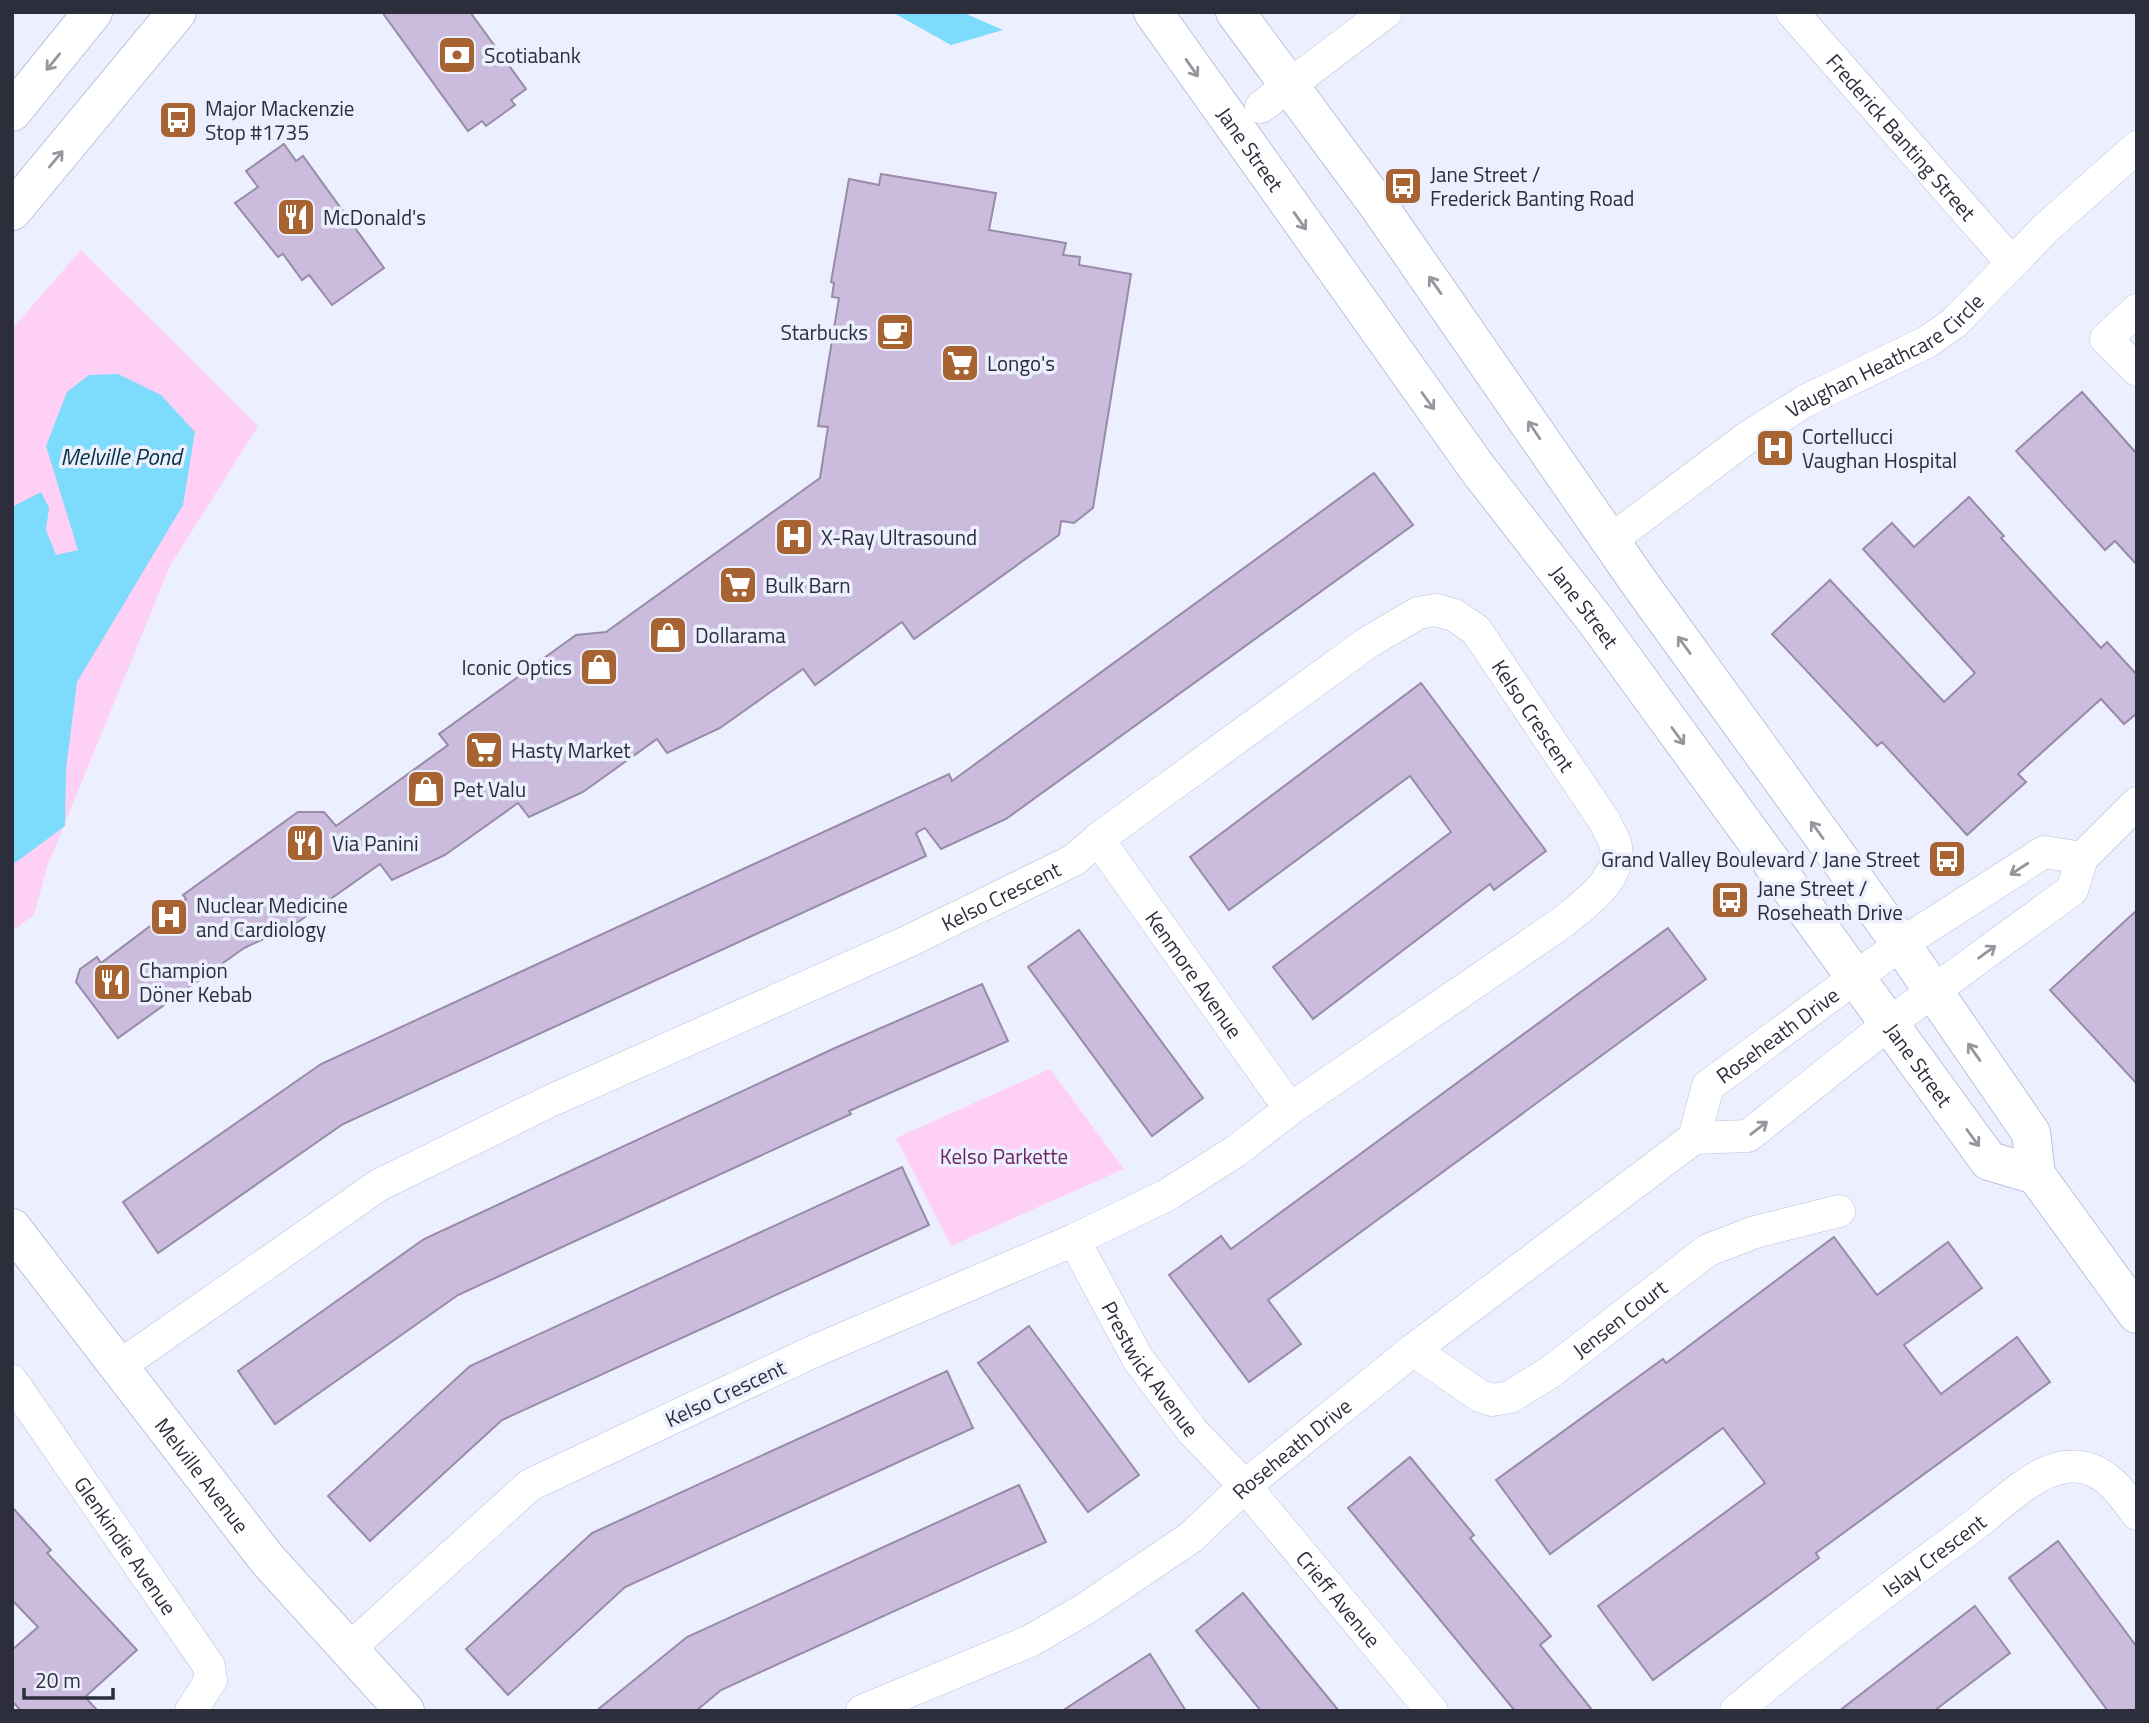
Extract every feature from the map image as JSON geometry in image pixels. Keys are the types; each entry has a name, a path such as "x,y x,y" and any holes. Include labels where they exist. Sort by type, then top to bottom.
{"main road":[{"path":"12,111 93,12"},
{"path":"12,211 177,12"},
{"name":"Jane Street","path":"1153,12 1478,469 1596,621 1891,1022 1989,1161 2036,1175"},
{"path":"1235,12 1275,96 1474,341 1611,540 1901,944 2031,1133 2036,1175 2137,1314"},
{"name":"Melville Avenue","path":"12,1228 267,1559 405,1711"}],"street":[{"path":"1275,96 1386,12"},
{"name":"Frederick Banting Street","path":"1792,12 2012,262"},
{"name":"Vaughan Heathcare Circle","path":"1611,540 1805,401 1936,336 1954,323 2012,262 2137,147"},
{"path":"2137,310 2106,339 2137,370"},
{"name":"Kelso Crescent","path":"118,1367 379,1185 548,1102 909,941 1074,860 1098,839 1367,643 1418,613 1436,610 1454,615 1476,630 1605,822 1616,846 1616,866 1602,888 1563,922 1290,1109 1236,1151 1167,1195 1074,1240 798,1359 530,1485 350,1648"},
{"path":"1693,1138 1748,1136 1891,1022 2072,890 2082,858 2137,803"},
{"name":"Kenmore Avenue","path":"1098,839 1290,1109"},
{"name":"Roseheath Drive","path":"862,1711 1030,1641 1190,1538 1245,1486 1413,1350 1693,1138 1708,1086 1901,944 2044,852 2082,858"},
{"name":"Jensen Court","path":"1413,1350 1480,1396 1492,1400 1510,1397 1549,1373 1708,1250 1755,1233 1839,1211"},
{"name":"Prestwick Avenue","path":"1074,1240 1138,1359 1193,1432 1245,1486"},
{"name":"Glenkindie Avenue","path":"12,1381 209,1666 211,1681 191,1711"},
{"name":"Islay Crescent","path":"1735,1711 1877,1597 2031,1482 2063,1467 2083,1467 2109,1479 2137,1514"},
{"name":"Crieff Avenue","path":"1245,1486 1432,1711"}],"green space":[{"path":"81,250 258,426 170,566 47,867 34,915 12,931 12,329"},
{"name":"Kelso Parkette","path":"1050,1069 1124,1169 951,1246 896,1138"}],"water":[{"path":"892,12 962,12 1003,30 951,45"},
{"name":"Melville Pond","path":"118,374 161,395 195,432 183,505 77,682 66,769 65,826 12,865 12,507 41,492 49,508 46,530 56,555 78,550 46,446 67,392 89,375"}],"building":[{"name":"Scotiabank","path":"382,12 470,12 526,89 511,100 515,105 486,126 482,121 468,131"},
{"name":"McDonald's","path":"284,144 296,161 303,156 384,268 332,305 309,275 302,280 283,254 278,257 235,203 258,187 246,171"},
{"path":"881,174 996,193 989,230 1066,243 1063,255 1080,257 1079,265 1131,274 1093,508 1074,523 1061,521 1059,535 914,639 902,622 815,685 803,669 720,728 667,753 657,739 583,792 529,817 518,803 445,855 392,880 380,864 294,925 244,948 118,1038 76,982 80,969 97,957 101,963 186,899 183,895 298,812 324,812 336,826 448,745 439,734 576,635 606,632 820,478 828,427 818,426 839,298 832,297 834,283 831,282 849,179 879,185"},
{"path":"2082,392 2137,454 2137,565 2115,541 2105,550 2016,451"},
{"path":"1374,473 1413,525 1006,819 941,849 925,828 916,833 926,856 343,1124 158,1253 123,1202 321,1064 949,774 952,781"},
{"path":"1969,497 2004,536 2001,538 2101,648 2107,642 2137,675 2137,713 2124,724 2101,699 2018,774 2026,782 1967,835 1882,742 1877,746 1772,634 1830,580 1944,702 1975,673 1863,549 1892,523 1914,547"},
{"path":"1421,683 1546,851 1494,890 1490,884 1313,1019 1273,967 1451,832 1410,776 1229,910 1190,857"},
{"path":"2137,910 2137,1084 2050,990"},
{"path":"1668,928 1706,979 1268,1300 1301,1344 1249,1382 1169,1275 1221,1236 1231,1249"},
{"path":"1079,930 1203,1098 1152,1136 1028,967"},
{"path":"982,984 1008,1041 849,1111 851,1114 458,1295 275,1424 238,1371 424,1239 835,1048"},
{"path":"902,1167 929,1225 502,1420 370,1541 328,1496 470,1366"},
{"path":"1834,1237 1877,1295 1948,1242 1982,1288 1904,1345 1941,1394 2017,1337 2050,1382 1816,1553 1819,1558 1653,1680 1598,1606 1765,1483 1723,1428 1550,1554 1496,1480 1663,1359 1666,1363"},
{"path":"1029,1326 1139,1475 1088,1512 978,1363"},
{"path":"947,1371 973,1428 625,1587 508,1695 466,1649 592,1533"},
{"path":"1410,1457 1474,1535 1470,1538 1551,1636 1540,1645 1593,1711 1515,1711 1348,1508"},
{"path":"1019,1485 1046,1542 721,1690 696,1711 596,1711 687,1637"},
{"path":"12,1507 51,1550 47,1553 137,1650 85,1697 98,1711 21,1711 12,1701 12,1650 38,1627 12,1600"},
{"path":"2058,1541 2137,1647 2137,1711 2108,1711 2009,1578"},
{"path":"1243,1593 1339,1711 1261,1711 1196,1631"},
{"path":"1975,1606 2010,1653 1934,1711 1839,1711"},
{"path":"1150,1654 1186,1711 1062,1711"}],"place":[{"name":"Scotiabank","path":"457,55"},
{"name":"Major Mackenzie Stop #1735","path":"178,120"},
{"name":"Jane Street / Frederick Banting Road","path":"1403,186"},
{"name":"McDonald's","path":"296,217"},
{"name":"Starbucks","path":"895,332"},
{"name":"Longo's","path":"960,363"},
{"name":"Cortellucci Vaughan Hospital","path":"1775,448"},
{"name":"X-Ray Ultrasound","path":"794,537"},
{"name":"Bulk Barn","path":"738,585"},
{"name":"Dollarama","path":"668,635"},
{"name":"Iconic Optics","path":"599,667"},
{"name":"Hasty Market","path":"484,750"},
{"name":"Pet Valu","path":"426,789"},
{"name":"Via Panini","path":"305,843"},
{"name":"Grand Valley Boulevard / Jane Street","path":"1947,859"},
{"name":"Jane Street / Roseheath Drive","path":"1730,900"},
{"name":"Nuclear Medicine and Cardiology","path":"169,917"},
{"name":"Champion Döner Kebab","path":"112,982"}]}
